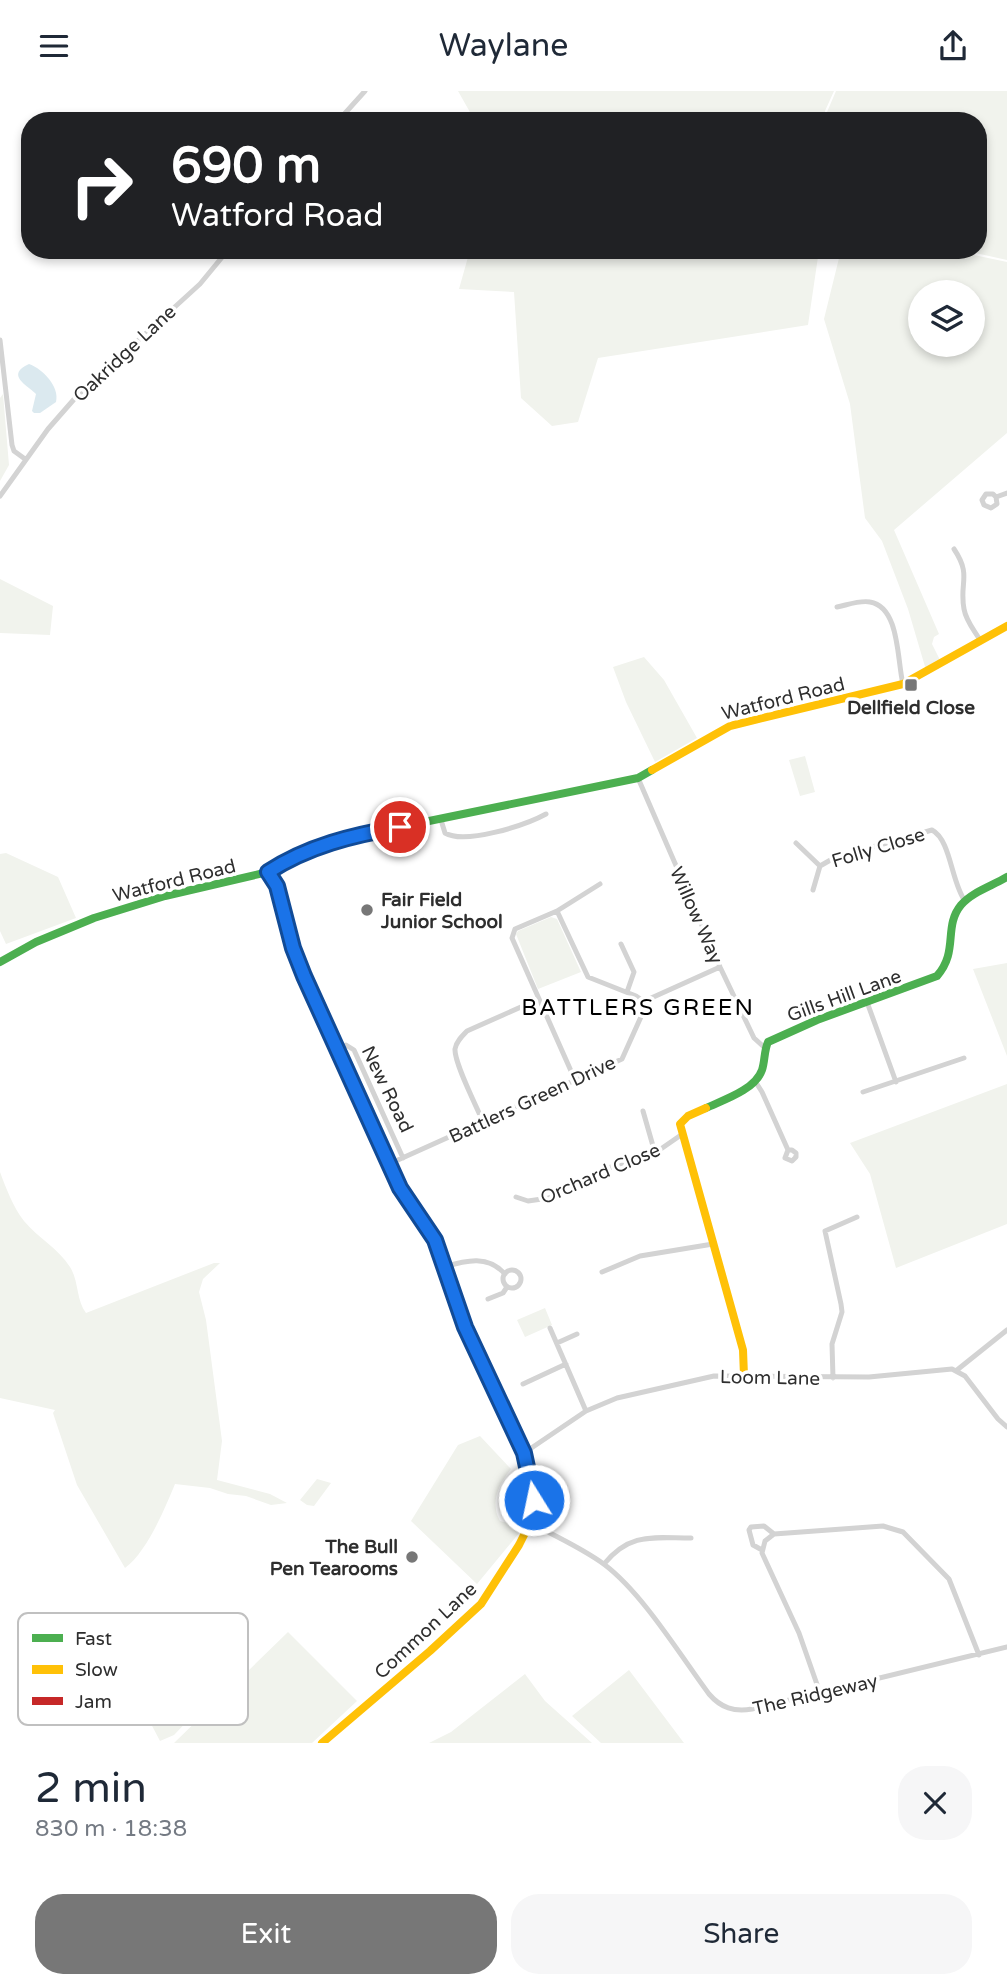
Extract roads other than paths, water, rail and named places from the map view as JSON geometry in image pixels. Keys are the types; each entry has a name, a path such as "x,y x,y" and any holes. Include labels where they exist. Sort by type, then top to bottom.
{"street":[{"path":"346,112 365,91"},
{"name":"Oakridge Lane","path":"0,496 25,459 76,397 200,284 221,259"},
{"path":"0,340 12,445 25,459"},
{"path":"996,497 1007,492"},
{"path":"954,549 965,570 965,613 980,640"},
{"path":"837,607 866,601 884,609 898,644 903,684"},
{"name":"Watford Road","path":"0,962 36,942 94,918 164,896 268,872 318,847 356,835 441,820 638,778 730,726 903,684 935,669 980,640 1007,627"},
{"name":"Willow Way","path":"638,778 720,967 754,1038 765,1048"},
{"path":"441,820 444,833 452,837 490,833 524,824 546,814"},
{"name":"Folly Close","path":"813,890 820,866 834,857 926,830 936,832 943,839 956,887 965,901"},
{"name":"Folly Close","path":"796,843 820,866"},
{"name":"New Road","path":"268,872 277,886 293,948 304,976 405,1198 429,1231 465,1327 524,1453 534,1500 530,1523"},
{"path":"965,901 1007,877"},
{"path":"575,1080 512,935 515,929 557,911 600,884"},
{"name":"Gills Hill Lane","path":"765,1048 768,1042 776,1037 931,979 943,971 951,956 952,922 965,901"},
{"path":"557,911 588,977 627,992 646,1003 652,997 720,967"},
{"path":"621,944 634,972 627,992"},
{"path":"483,1122 456,1060 455,1048 458,1041 467,1031 539,999"},
{"path":"867,1002 896,1082"},
{"name":"Battlers Green Drive","path":"389,1164 622,1059 646,1003"},
{"name":"New Road","path":"338,1049 346,1045 355,1050 403,1158"},
{"path":"744,1376 743,1350 680,1124 688,1116 755,1081 762,1070 765,1048"},
{"path":"863,1091 964,1058"},
{"path":"755,1081 788,1150"},
{"path":"643,1111 655,1153"},
{"name":"Orchard Close","path":"516,1197 528,1202 549,1198 602,1170 655,1153 681,1135"},
{"path":"833,1378 832,1344 842,1312 825,1231 857,1217"},
{"path":"602,1272 640,1256 713,1244"},
{"path":"444,1267 465,1261 489,1261 505,1274"},
{"path":"505,1274 515,1271 520,1277 520,1283 516,1287 507,1287"},
{"path":"505,1274 503,1282 507,1287"},
{"path":"488,1299 503,1293 507,1287"},
{"path":"550,1328 586,1411"},
{"path":"1007,1329 957,1370 971,1381 998,1419 1007,1427"},
{"path":"557,1343 577,1334"},
{"path":"523,1384 566,1364"},
{"name":"Loom Lane","path":"524,1453 586,1411 617,1398 714,1376 833,1378 939,1369 957,1370"},
{"name":"The Ridgeway","path":"530,1523 604,1564 636,1596 709,1694 720,1705 736,1710 744,1711 1007,1647"},
{"name":"Common Lane","path":"322,1743 481,1604 516,1552 530,1523"},
{"path":"774,1534 764,1526 754,1526 749,1530 753,1545 762,1550 796,1624 820,1692"},
{"path":"762,1550 765,1541 774,1534 883,1526 899,1530 952,1583 979,1655"},
{"path":"604,1564 618,1548 635,1539 691,1538"}],"place":[{"name":"Dellfield Close","path":"911,685"},
{"name":"Fair Field Junior School","path":"367,910"},
{"name":"The Bull Pen Tearooms","path":"412,1557"}],"district":[{"name":"BATTLERS GREEN","path":"638,1007"}]}
